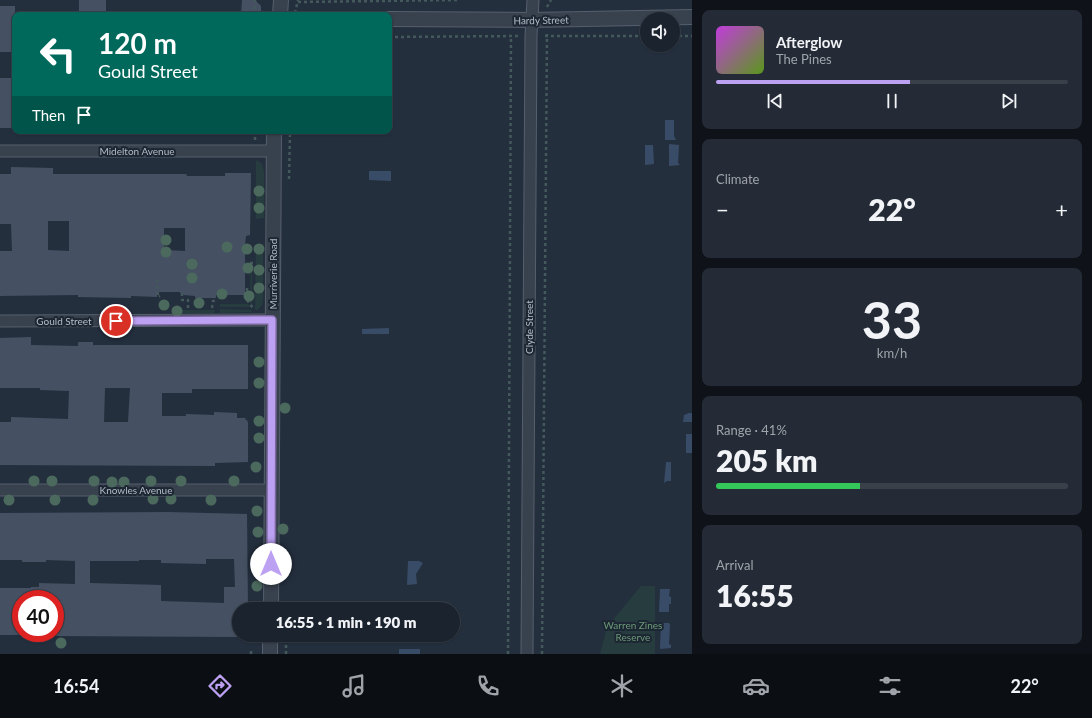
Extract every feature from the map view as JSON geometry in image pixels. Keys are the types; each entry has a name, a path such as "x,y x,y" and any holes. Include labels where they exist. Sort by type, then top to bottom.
{"street":[{"path":"280,0 280,12"},
{"name":"Clyde Street","path":"527,654 531,20 533,0"},
{"name":"Hardy Street","path":"392,19 547,20 692,17"},
{"name":"Murriverie Road","path":"271,602 274,134"},
{"name":"Midelton Avenue","path":"0,151 273,151"},
{"name":"Gould Street","path":"0,321 272,320"},
{"name":"Knowles Avenue","path":"0,490 272,490"},
{"path":"270,642 270,654"}],"path":[{"path":"255,0 255,12"},
{"path":"296,12 298,1 459,0"},
{"path":"542,654 546,36 547,7 551,0"},
{"path":"508,654 511,36"},
{"path":"392,37 640,36"},
{"path":"680,36 692,36"},
{"path":"255,134 255,142"},
{"path":"157,280 158,297 160,296"},
{"path":"247,288 247,300 254,308"},
{"path":"182,293 182,300 188,300 188,308"},
{"path":"212,304 213,301 218,300"},
{"path":"286,642 286,654"},
{"path":"251,648 251,654"}],"green space":[{"path":"257,160 262,164 264,171 264,218 256,219 256,162"},
{"path":"256,245 263,245 263,299 262,305 257,311 255,309"},
{"path":"252,264 252,305 250,302"},
{"path":"220,304 248,304 251,307 220,307"},
{"path":"220,309 252,310 251,312 220,313"},
{"path":"175,310 215,310 214,313 175,313"},
{"name":"Warren Zines Reserve","path":"641,586 655,586 655,654 600,654 607,627"}],"water":[{"path":"665,120 674,120 674,136 676,140 665,140"},
{"path":"669,144 679,145 678,163 680,165 669,166"},
{"path":"645,145 653,145 654,164 645,165"},
{"path":"369,171 391,171 391,181 369,180"},
{"path":"389,328 389,334 362,334 362,329"},
{"path":"692,413 692,422 683,422 684,415"},
{"path":"686,434 692,434 692,453 686,453"},
{"path":"666,462 671,462 671,481 664,483"},
{"path":"408,561 419,561 423,563 416,574 417,584 407,585"},
{"path":"660,589 670,589 669,596 671,597 671,604 669,604 669,612 659,612"},
{"path":"661,623 669,623 670,625 669,644 671,645 671,648 660,649"},
{"path":"399,649 420,649 420,654 399,654"}],"building":[{"path":"79,0 106,0 106,12 79,12"},
{"path":"242,0 255,0 261,6 261,12 241,12"},
{"path":"0,6 15,6 15,12 12,12 12,52 0,52"},
{"path":"0,78 12,78 12,128 0,128"},
{"path":"11,167 53,168 53,174 186,174 187,176 225,176 225,173 251,173 250,235 246,236 245,245 245,295 216,295 216,298 195,298 195,296 184,295 180,292 157,292 157,297 131,296 131,298 78,297 78,295 0,296 0,251 12,251 11,224 0,224 0,174 11,174","holes":["48,221 69,221 69,251 48,250","164,228 185,228 185,251 164,250"]},
{"path":"31,337 31,345 78,346 78,342 93,342 93,345 248,345 248,389 192,389 192,393 162,393 162,416 186,416 186,414 214,415 214,412 237,413 237,418 246,418 245,420 247,420 248,423 248,462 215,463 215,466 0,465 0,422 11,422 11,417 68,419 69,391 40,390 40,388 0,388 0,338","holes":["105,388 130,388 128,422 104,422"]},
{"path":"168,512 247,514 248,602 232,602 232,637 64,636 64,590 12,590 12,635 0,635 0,588 39,587 39,583 75,584 75,561 46,560 46,562 22,562 22,560 0,560 0,513","holes":["206,559 234,559 235,587 224,587 224,603 161,601 161,585 90,583 90,561 161,560 161,563 206,564"]}],"route":[{"path":"116,321 272,320 271,564"}]}
